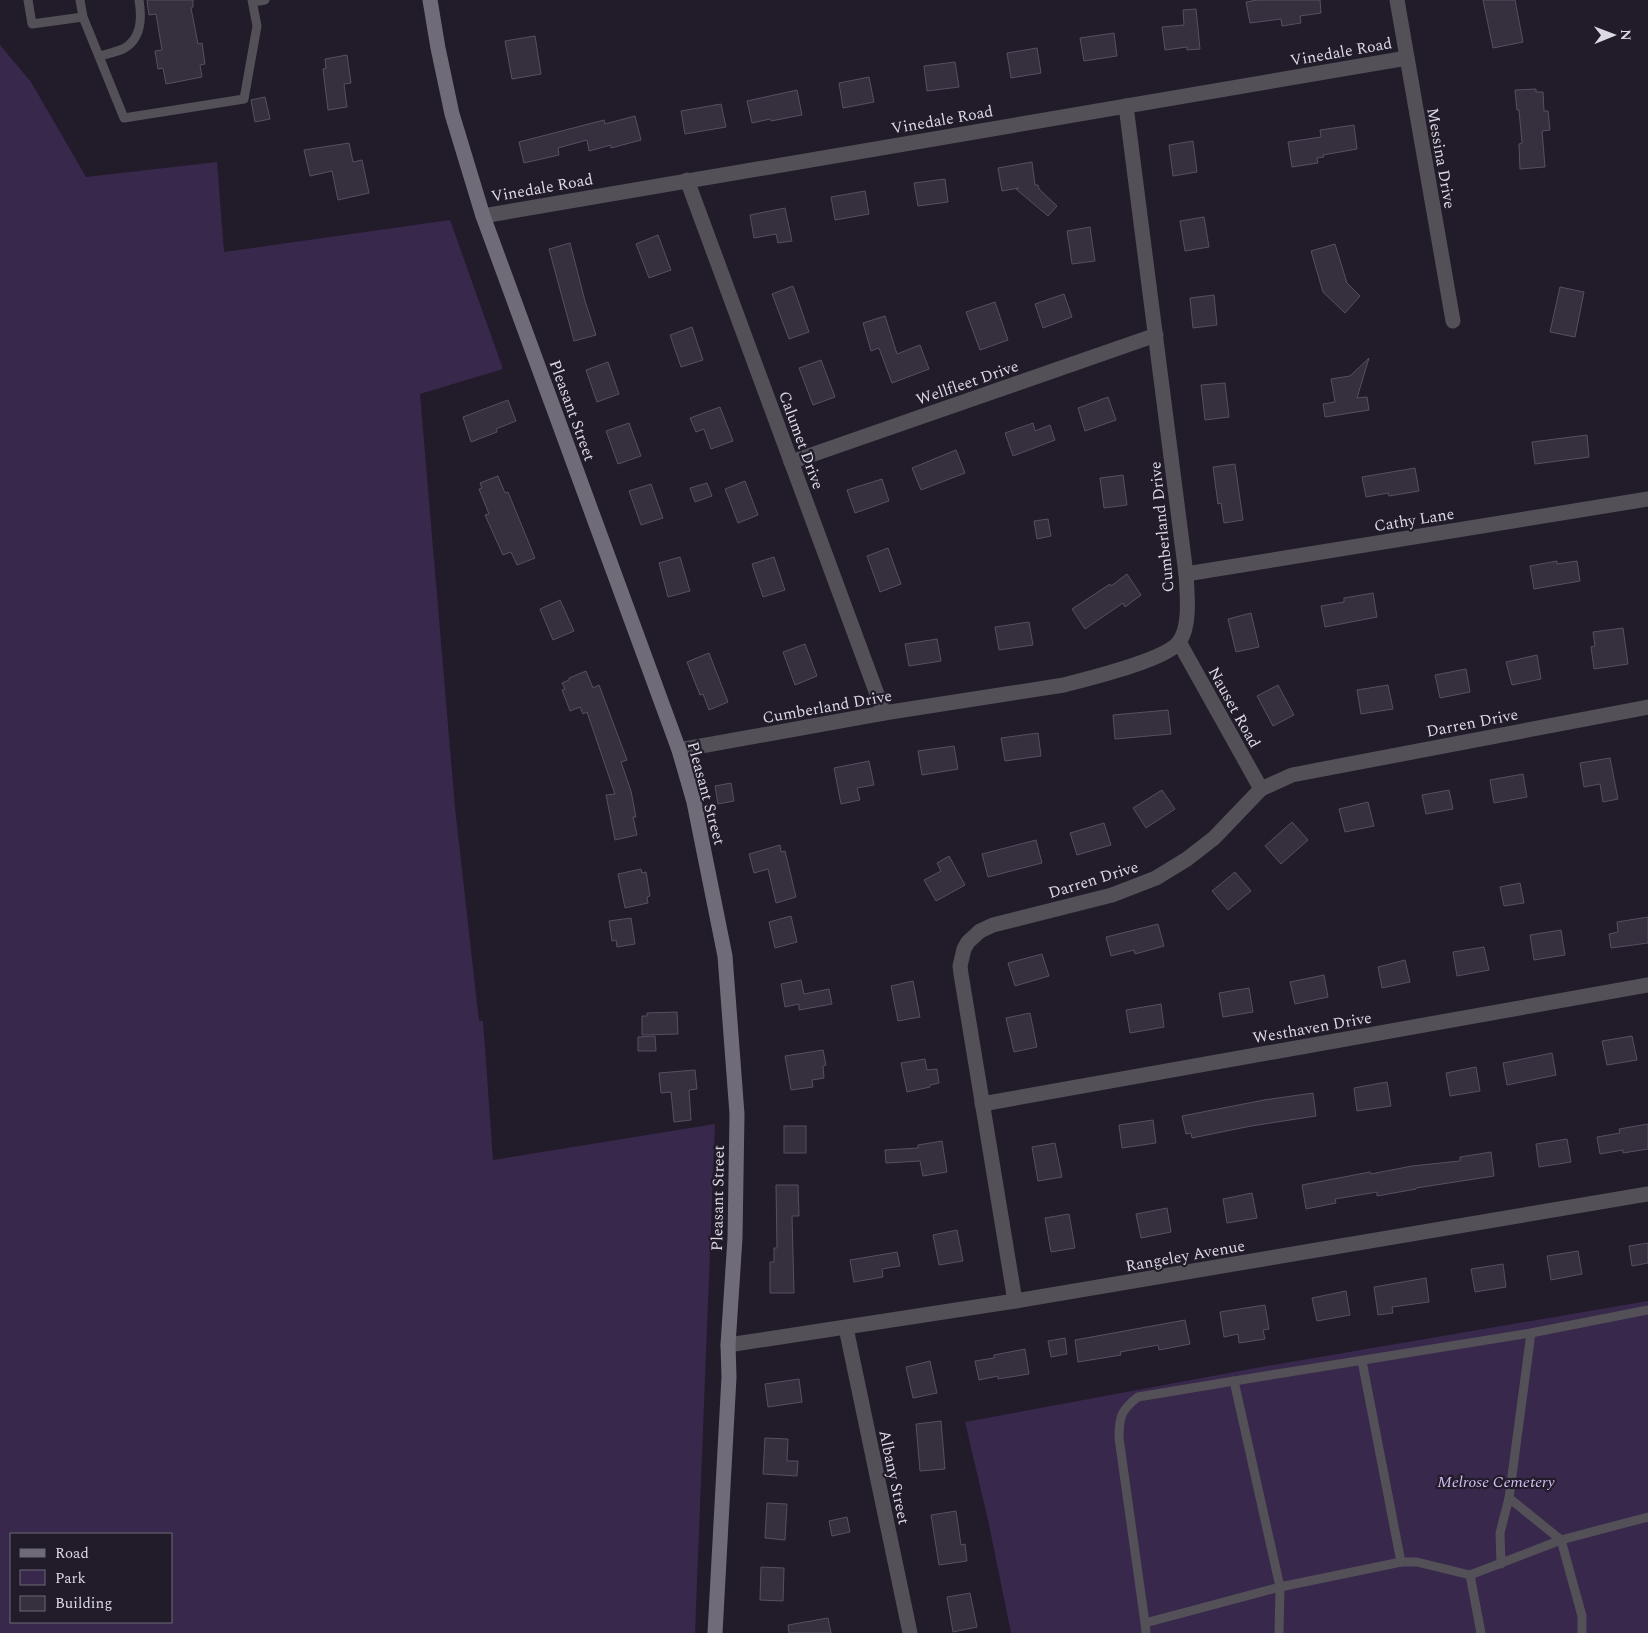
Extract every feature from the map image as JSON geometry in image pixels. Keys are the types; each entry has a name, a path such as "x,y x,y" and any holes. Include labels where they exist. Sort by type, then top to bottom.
{"main road":[{"name":"Pleasant Street","path":"430,0 452,114 483,216 679,750 696,811 726,965 737,1114 735,1238 728,1345 729,1377 715,1633"}],"street":[{"name":"Messina Drive","path":"1397,0 1453,322"},
{"name":"Vinedale Road","path":"483,216 1407,58"},
{"name":"Cumberland Drive","path":"679,750 884,713 1064,685 1155,657 1179,642 1185,628 1187,610 1186,574 1126,106"},
{"name":"Calumet Drive","path":"686,180 884,713"},
{"name":"Wellfleet Drive","path":"791,462 1156,335"},
{"name":"Cathy Lane","path":"1186,574 1648,499"},
{"name":"Nauset Road","path":"1179,642 1262,789"},
{"name":"Darren Drive","path":"1015,1302 961,974 962,957 968,942 980,931 993,925 1112,895 1156,878 1172,869 1214,838 1262,789 1283,778 1305,771 1648,707"},
{"name":"Westhaven Drive","path":"982,1104 1648,985"},
{"name":"Rangeley Avenue","path":"728,1345 1015,1302 1648,1194"},
{"name":"Albany Street","path":"846,1328 910,1633"}],"lane":[{"path":"28,0 32,24 83,16"},
{"path":"80,0 83,16 124,118 244,99 257,26 252,1 265,0"},
{"path":"100,56 123,49 134,40 140,27 141,13 139,0"},
{"path":"1648,1310 1530,1333 1138,1397 1122,1412 1119,1423 1119,1438 1146,1628 1280,1587 1401,1562 1417,1562 1470,1575 1561,1540 1648,1517"},
{"path":"1501,1564 1500,1533 1509,1498 1530,1333"},
{"path":"1362,1361 1401,1562"},
{"path":"1234,1381 1280,1587 1279,1633"},
{"path":"1509,1498 1561,1540 1582,1616 1582,1633"},
{"path":"1470,1575 1481,1633"}],"green space":[{"path":"0,45 31,82 86,177 217,162 224,252 450,220 503,369 420,394 455,808 479,1021 483,1021 493,1160 715,1124 695,1633 0,1633"},
{"name":"Melrose Cemetery","path":"1648,1301 1648,1633 1011,1633 988,1520 965,1422 1261,1367"}],"building":[{"path":"147,0 193,0 193,7 191,8 198,44 202,43 205,64 200,65 202,77 166,84 163,68 158,69 155,51 162,50 156,14 149,15"},
{"path":"1257,0 1320,0 1321,13 1300,16 1301,23 1282,26 1281,19 1250,23 1246,2"},
{"path":"1483,0 1515,0 1523,42 1493,48"},
{"path":"1196,9 1200,49 1187,50 1187,47 1165,50 1162,27 1184,25 1183,10"},
{"path":"1114,33 1117,56 1084,61 1080,38"},
{"path":"535,36 541,74 512,79 505,41"},
{"path":"1037,48 1041,73 1011,78 1007,53"},
{"path":"347,55 351,83 344,84 347,107 328,110 323,69 326,68 325,59"},
{"path":"955,62 959,87 927,91 924,66"},
{"path":"869,77 874,102 843,108 839,83"},
{"path":"1536,89 1536,92 1543,92 1544,111 1548,111 1550,130 1542,131 1545,167 1520,169 1519,144 1522,143 1515,90"},
{"path":"797,90 802,115 752,123 747,101"},
{"path":"265,97 270,119 255,122 251,100"},
{"path":"721,104 726,127 685,134 681,111"},
{"path":"635,116 641,140 611,148 611,145 589,151 587,140 558,148 559,155 524,163 519,142 604,120 605,124"},
{"path":"1354,125 1357,149 1323,155 1324,157 1317,158 1318,163 1292,167 1288,142 1321,137 1320,130"},
{"path":"1193,141 1197,172 1173,176 1169,145"},
{"path":"349,143 353,162 362,160 369,193 338,200 332,171 310,176 304,150"},
{"path":"1032,162 1035,185 1038,185 1039,189 1057,206 1048,216 1016,189 1019,188 1002,191 998,168"},
{"path":"945,179 948,202 918,206 914,183"},
{"path":"865,191 869,214 835,220 831,197"},
{"path":"785,208 792,241 778,243 776,234 754,238 750,215"},
{"path":"1204,217 1209,247 1185,251 1180,221"},
{"path":"1090,227 1095,261 1072,264 1067,231"},
{"path":"658,235 671,270 649,278 636,244"},
{"path":"570,243 596,335 574,341 549,249"},
{"path":"1335,244 1347,283 1360,296 1345,313 1323,292 1311,251"},
{"path":"793,286 809,332 789,339 772,294"},
{"path":"1560,287 1584,292 1575,337 1550,332"},
{"path":"1064,294 1072,317 1043,328 1035,304"},
{"path":"1214,295 1217,325 1193,328 1190,298"},
{"path":"995,302 1008,340 980,350 966,312"},
{"path":"885,316 897,354 920,345 929,369 892,383 879,348 871,351 863,323"},
{"path":"692,327 703,360 681,367 670,335"},
{"path":"1369,358 1357,398 1367,397 1369,410 1325,417 1323,404 1335,402 1331,379 1350,376"},
{"path":"821,360 835,397 813,405 799,368"},
{"path":"608,362 619,394 597,402 586,370"},
{"path":"1225,383 1229,417 1205,420 1201,385"},
{"path":"1108,397 1116,420 1085,431 1078,408"},
{"path":"508,400 516,421 496,429 497,432 471,442 463,417"},
{"path":"720,407 733,441 711,449 704,429 696,432 690,418"},
{"path":"629,423 641,456 618,464 606,431"},
{"path":"1033,423 1035,431 1050,425 1055,440 1013,456 1005,433"},
{"path":"1587,435 1589,457 1535,464 1532,442"},
{"path":"956,450 965,473 921,490 912,468"},
{"path":"1235,464 1243,520 1224,523 1221,503 1218,504 1213,467"},
{"path":"1415,468 1419,491 1389,496 1388,493 1366,497 1362,477"},
{"path":"1123,475 1127,505 1104,508 1100,478"},
{"path":"498,476 505,493 508,492 535,558 517,565 511,552 503,555 485,515 489,514 479,489 482,488 480,483"},
{"path":"882,479 889,501 855,513 847,490"},
{"path":"745,481 758,515 738,523 725,489"},
{"path":"707,483 712,496 695,502 690,488"},
{"path":"651,484 663,518 641,525 629,491"},
{"path":"1048,519 1051,536 1037,539 1034,521"},
{"path":"888,548 901,584 880,592 867,556"},
{"path":"680,557 690,591 668,597 659,563"},
{"path":"774,557 785,590 763,597 752,564"},
{"path":"1557,561 1557,564 1577,561 1580,581 1534,589 1530,566"},
{"path":"1127,574 1141,595 1125,607 1123,603 1085,629 1072,609 1110,584 1111,586"},
{"path":"1373,593 1377,617 1325,627 1321,606 1344,602 1344,598"},
{"path":"560,600 574,631 553,640 540,609"},
{"path":"1251,613 1259,647 1236,652 1228,619"},
{"path":"1029,622 1033,645 999,650 995,627"},
{"path":"1623,628 1628,664 1594,669 1591,647 1595,646 1593,632"},
{"path":"937,639 941,661 909,666 905,644"},
{"path":"805,644 817,676 795,685 783,652"},
{"path":"709,653 728,702 709,710 703,694 700,695 687,662"},
{"path":"1537,655 1541,679 1512,685 1506,662"},
{"path":"1466,669 1470,692 1440,698 1435,675"},
{"path":"586,671 593,688 599,685 627,760 621,762 631,791 636,817 633,817 637,835 615,840 606,795 615,794 587,712 583,714 580,707 570,711 562,690 565,689 562,683"},
{"path":"1278,685 1294,715 1273,726 1257,696"},
{"path":"1388,685 1393,709 1361,714 1357,690"},
{"path":"1168,710 1171,734 1115,739 1113,715"},
{"path":"1038,733 1041,756 1005,761 1001,738"},
{"path":"954,746 958,769 922,775 918,751"},
{"path":"1610,758 1618,799 1603,802 1600,784 1584,787 1580,763"},
{"path":"869,761 874,785 857,788 860,800 841,804 834,768"},
{"path":"1523,774 1527,797 1494,803 1490,780"},
{"path":"731,783 734,801 718,804 715,786"},
{"path":"1162,790 1175,809 1146,828 1133,808"},
{"path":"1449,790 1453,809 1426,814 1422,795"},
{"path":"1368,802 1374,826 1345,832 1339,809"},
{"path":"1292,822 1308,840 1281,864 1265,846"},
{"path":"1104,823 1111,845 1077,855 1070,833"},
{"path":"1036,840 1042,863 988,877 982,854"},
{"path":"780,845 781,852 785,851 796,897 776,903 768,869 754,873 749,854"},
{"path":"949,856 965,885 936,901 924,880 941,871 937,863"},
{"path":"641,869 642,873 646,872 650,896 647,897 648,903 625,908 618,874"},
{"path":"1235,872 1251,891 1228,910 1212,891"},
{"path":"1520,883 1524,903 1504,906 1500,887"},
{"path":"791,916 797,942 775,948 769,922"},
{"path":"1648,917 1648,943 1611,948 1609,934 1618,932 1617,922"},
{"path":"631,918 635,944 617,947 616,940 612,941 609,921"},
{"path":"1158,924 1164,946 1135,954 1134,950 1111,956 1106,937"},
{"path":"1561,930 1565,955 1534,960 1530,935"},
{"path":"1484,947 1489,970 1457,976 1453,952"},
{"path":"1042,954 1049,976 1015,986 1008,963"},
{"path":"1405,960 1410,982 1382,988 1378,967"},
{"path":"1324,975 1328,997 1295,1004 1290,982"},
{"path":"801,980 804,994 829,989 832,1004 799,1010 799,1004 785,1007 781,984"},
{"path":"913,981 920,1017 898,1021 891,986"},
{"path":"1249,988 1253,1012 1223,1017 1219,993"},
{"path":"1161,1004 1164,1027 1130,1033 1126,1010"},
{"path":"677,1012 678,1034 642,1035 642,1016 647,1016 647,1013"},
{"path":"1030,1013 1037,1047 1014,1052 1006,1018"},
{"path":"655,1036 656,1051 638,1051 638,1037"},
{"path":"1632,1036 1637,1060 1607,1065 1602,1041"},
{"path":"823,1050 826,1065 823,1066 824,1078 812,1080 813,1087 791,1090 785,1056"},
{"path":"1552,1053 1556,1075 1507,1085 1503,1063"},
{"path":"925,1059 927,1070 937,1069 939,1083 907,1092 901,1063"},
{"path":"1476,1067 1480,1091 1450,1096 1446,1073"},
{"path":"695,1070 697,1089 689,1090 691,1120 674,1122 671,1092 661,1093 659,1073"},
{"path":"1387,1082 1391,1106 1357,1111 1354,1088"},
{"path":"1313,1093 1316,1116 1251,1126 1192,1138 1191,1133 1186,1134 1182,1116 1264,1100"},
{"path":"1153,1120 1156,1143 1122,1148 1119,1125"},
{"path":"1648,1124 1648,1149 1623,1153 1623,1150 1600,1154 1597,1137 1620,1133 1619,1129"},
{"path":"784,1126 806,1126 806,1153 784,1153"},
{"path":"1567,1139 1571,1162 1539,1167 1536,1144"},
{"path":"942,1141 947,1172 923,1176 920,1161 886,1163 885,1150 918,1148 918,1145"},
{"path":"1055,1143 1062,1177 1038,1181 1032,1147"},
{"path":"1491,1152 1494,1176 1377,1196 1377,1192 1335,1199 1336,1203 1306,1209 1302,1185 1370,1172 1371,1174 1412,1166 1460,1161 1460,1157"},
{"path":"776,1185 798,1185 799,1216 792,1216 794,1293 770,1293 770,1262 774,1262 774,1248 777,1248"},
{"path":"1252,1193 1257,1218 1227,1223 1223,1199"},
{"path":"1167,1208 1171,1232 1141,1238 1136,1214"},
{"path":"1069,1214 1075,1248 1051,1252 1045,1218"},
{"path":"957,1230 963,1261 939,1265 933,1235"},
{"path":"1648,1243 1648,1263 1632,1266 1629,1246"},
{"path":"1578,1251 1582,1274 1551,1280 1547,1256"},
{"path":"897,1252 900,1266 882,1269 883,1277 854,1282 850,1260"},
{"path":"1503,1264 1506,1287 1475,1292 1471,1269"},
{"path":"1426,1278 1429,1302 1392,1307 1393,1313 1378,1315 1374,1287"},
{"path":"1346,1291 1350,1315 1317,1321 1312,1298"},
{"path":"1265,1305 1269,1329 1263,1330 1265,1339 1239,1343 1238,1334 1224,1337 1220,1312"},
{"path":"1185,1320 1190,1344 1159,1350 1158,1345 1120,1352 1121,1355 1078,1362 1075,1340"},
{"path":"1065,1338 1067,1354 1051,1357 1048,1341"},
{"path":"1025,1349 1029,1374 998,1379 998,1376 979,1380 975,1361 994,1358 994,1355"},
{"path":"930,1361 937,1393 913,1398 906,1367"},
{"path":"799,1379 802,1402 768,1407 765,1384"},
{"path":"941,1421 945,1469 920,1471 916,1424"},
{"path":"765,1438 788,1439 787,1461 798,1461 797,1476 763,1474"},
{"path":"767,1503 787,1504 785,1540 765,1538"},
{"path":"956,1511 961,1545 965,1544 967,1561 939,1565 931,1515"},
{"path":"847,1517 850,1532 832,1536 829,1521"},
{"path":"761,1567 784,1568 783,1601 760,1600"},
{"path":"970,1593 977,1627 953,1632 947,1597"},
{"path":"828,1618 831,1633 789,1633 788,1625"}]}
